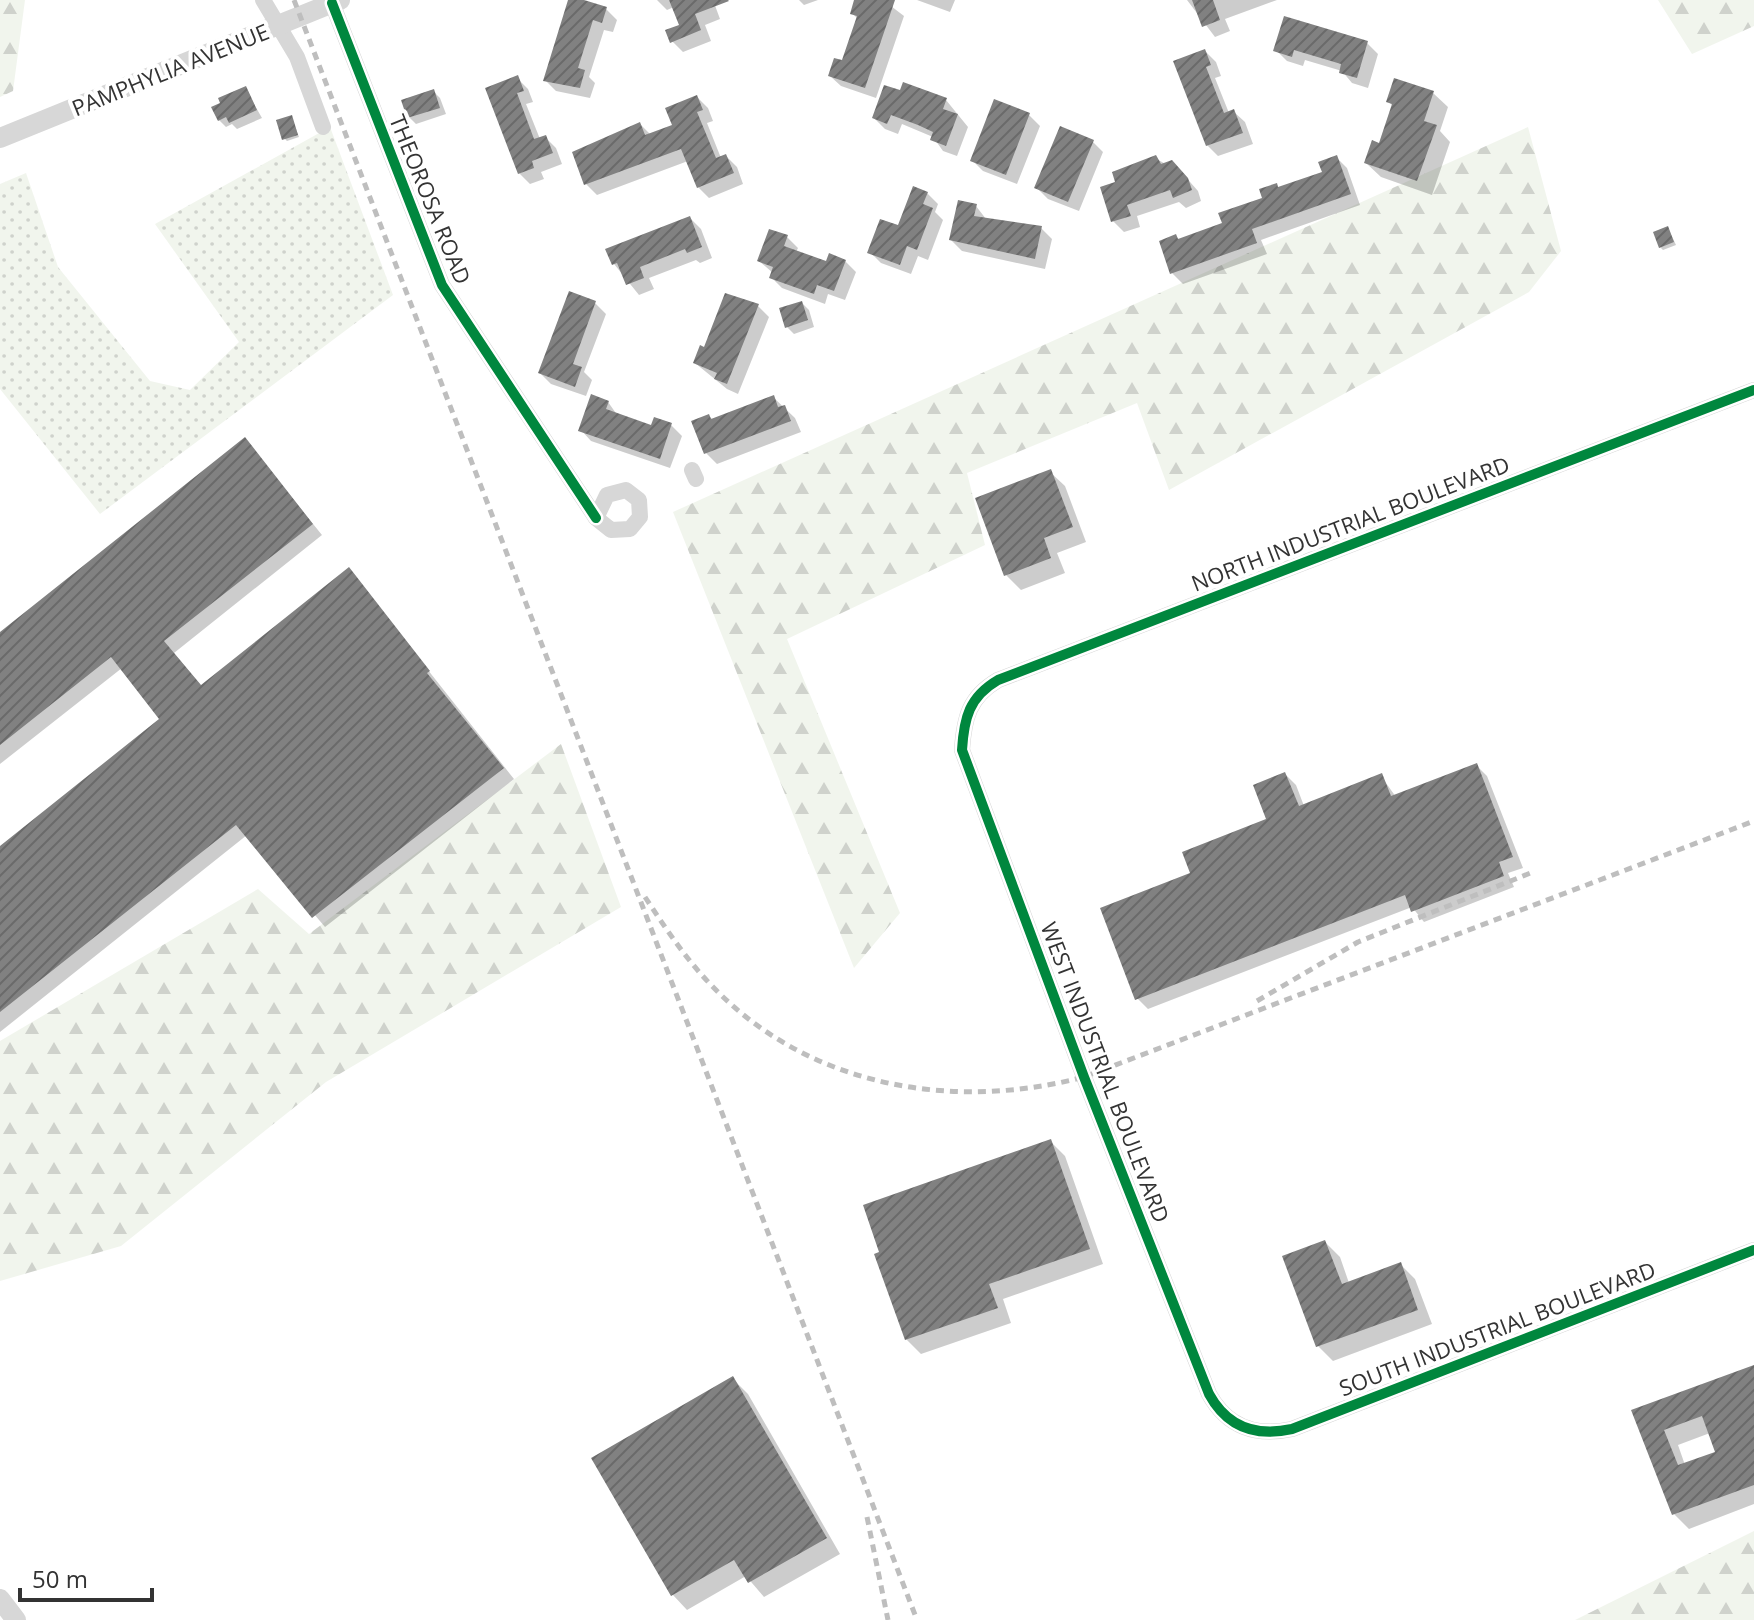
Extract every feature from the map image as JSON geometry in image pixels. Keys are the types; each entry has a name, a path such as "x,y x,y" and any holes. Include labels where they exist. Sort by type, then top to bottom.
{"street":[{"path":"263,0 297,57 323,127"},
{"name":"PAMPHYLIA AVENUE","path":"0,138 336,2"},
{"name":"THEOROSA ROAD","path":"336,2 442,285 596,518"},
{"name":"NORTH INDUSTRIAL BOULEVARD","path":"970,708 975,696 998,680 1754,390"},
{"name":"WEST INDUSTRIAL BOULEVARD","path":"970,708 964,720 962,750 968,773 1044,964 1084,1077 1209,1394 1226,1416 1252,1431"},
{"name":"SOUTH INDUSTRIAL BOULEVARD","path":"1252,1431 1273,1433 1292,1429 1754,1250"},
{"path":"0,1600 16,1620"}],"green space":[{"path":"0,0 25,0 13,91 0,97"},
{"path":"1658,0 1754,0 1754,26 1692,54"},
{"path":"330,127 393,295 100,514 0,389 0,184 26,173 58,267 150,381 190,390 239,342 155,224"},
{"path":"1528,127 1561,251 1529,292 1169,490 1137,403 967,473 985,545 787,639 900,913 854,968 673,512"},
{"path":"561,744 621,907 326,1082 121,1246 0,1281 0,1041 258,889 309,934"},
{"path":"1754,1531 1754,1620 1575,1620"}],"building":[{"path":"568,0 584,0 607,7 602,23 593,20 578,68 585,70 580,88 543,81"},
{"path":"669,0 729,1 695,14 701,30 670,43 665,30 679,25"},
{"path":"854,0 895,0 865,88 828,76 834,58 842,60 857,16 850,14"},
{"path":"1192,0 1213,0 1220,20 1202,27"},
{"path":"1284,16 1368,41 1357,78 1339,73 1341,64 1294,50 1292,57 1273,51"},
{"path":"1205,49 1211,65 1206,67 1224,113 1234,109 1243,133 1206,146 1173,61"},
{"path":"518,75 524,91 517,93 534,139 546,135 553,153 532,161 534,168 518,174 485,88"},
{"path":"1394,78 1434,91 1424,121 1437,125 1417,181 1364,163 1372,140 1379,143 1392,104 1386,102"},
{"path":"903,82 947,98 943,109 958,114 946,146 930,140 933,132 918,125 891,115 887,124 872,118 884,85 900,90"},
{"path":"246,86 257,110 229,123 226,117 218,121 211,107 220,103 218,98"},
{"path":"434,89 440,108 407,118 401,100"},
{"path":"697,95 703,110 697,112 716,158 726,154 734,173 697,188 681,149 584,185 572,152 640,122 645,135 672,125 665,108"},
{"path":"994,99 1030,113 1006,175 970,161"},
{"path":"292,115 298,135 282,140 276,120"},
{"path":"1060,126 1094,140 1068,202 1034,188"},
{"path":"1156,155 1161,164 1172,160 1188,178 1192,190 1173,198 1170,190 1127,205 1131,216 1111,222 1100,187 1115,182 1112,172"},
{"path":"1337,155 1351,194 1252,229 1257,243 1170,274 1159,241 1176,234 1178,239 1222,223 1218,213 1262,198 1259,189 1277,183 1278,187 1322,172 1318,162"},
{"path":"913,186 928,192 923,204 933,208 917,250 907,246 900,265 867,253 880,219 898,225"},
{"path":"958,200 977,204 974,216 1042,226 1035,259 949,240"},
{"path":"690,216 702,247 687,253 685,249 640,267 644,278 626,285 617,263 612,265 605,249"},
{"path":"1668,226 1674,242 1659,248 1653,232"},
{"path":"769,229 788,235 784,246 826,261 829,253 846,260 834,291 817,285 814,294 769,278 773,267 757,261"},
{"path":"569,291 596,301 573,364 582,367 575,387 538,373"},
{"path":"725,293 759,304 727,384 714,379 717,373 693,363 700,345 704,347"},
{"path":"802,301 808,320 785,328 779,308"},
{"path":"591,394 609,401 606,409 651,425 654,417 672,423 660,459 578,431"},
{"path":"774,395 778,407 785,405 791,421 704,454 691,421 709,414 711,419"},
{"path":"245,437 313,524 164,641 201,685 349,567 430,671 427,673 504,768 312,918 236,825 0,1012 0,846 159,719 111,657 0,745 0,632"},
{"path":"1051,469 1073,527 1044,538 1051,558 1004,576 975,498"},
{"path":"1477,763 1513,857 1499,862 1504,876 1411,912 1405,895 1135,1000 1100,908 1190,873 1182,852 1266,819 1253,785 1285,772 1299,806 1382,773 1391,796"},
{"path":"1051,1139 1090,1249 989,1284 998,1308 905,1340 874,1254 879,1252 863,1205"},
{"path":"1325,1240 1342,1284 1401,1262 1418,1310 1316,1347 1282,1256"},
{"path":"1754,1365 1754,1485 1672,1515 1631,1410","holes":["1702,1416 1715,1452 1678,1465 1664,1430"]},
{"path":"733,1376 827,1538 748,1583 734,1560 671,1596 591,1458"}],"railway":[{"path":"294,0 917,1620"},
{"path":"645,897 686,956 715,989 753,1023 795,1049 840,1069 888,1083 936,1090 986,1092 1035,1087 1084,1077 1754,821"},
{"path":"1257,1001 1358,942 1533,872"},
{"path":"867,1517 888,1620"}],"cycle path":[{"path":"332,3 442,285 596,518"},
{"path":"1754,390 998,680 974,701 964,728 962,750 1084,1077 1209,1394 1224,1415 1234,1422 1266,1432 1292,1429 1754,1250"}]}
